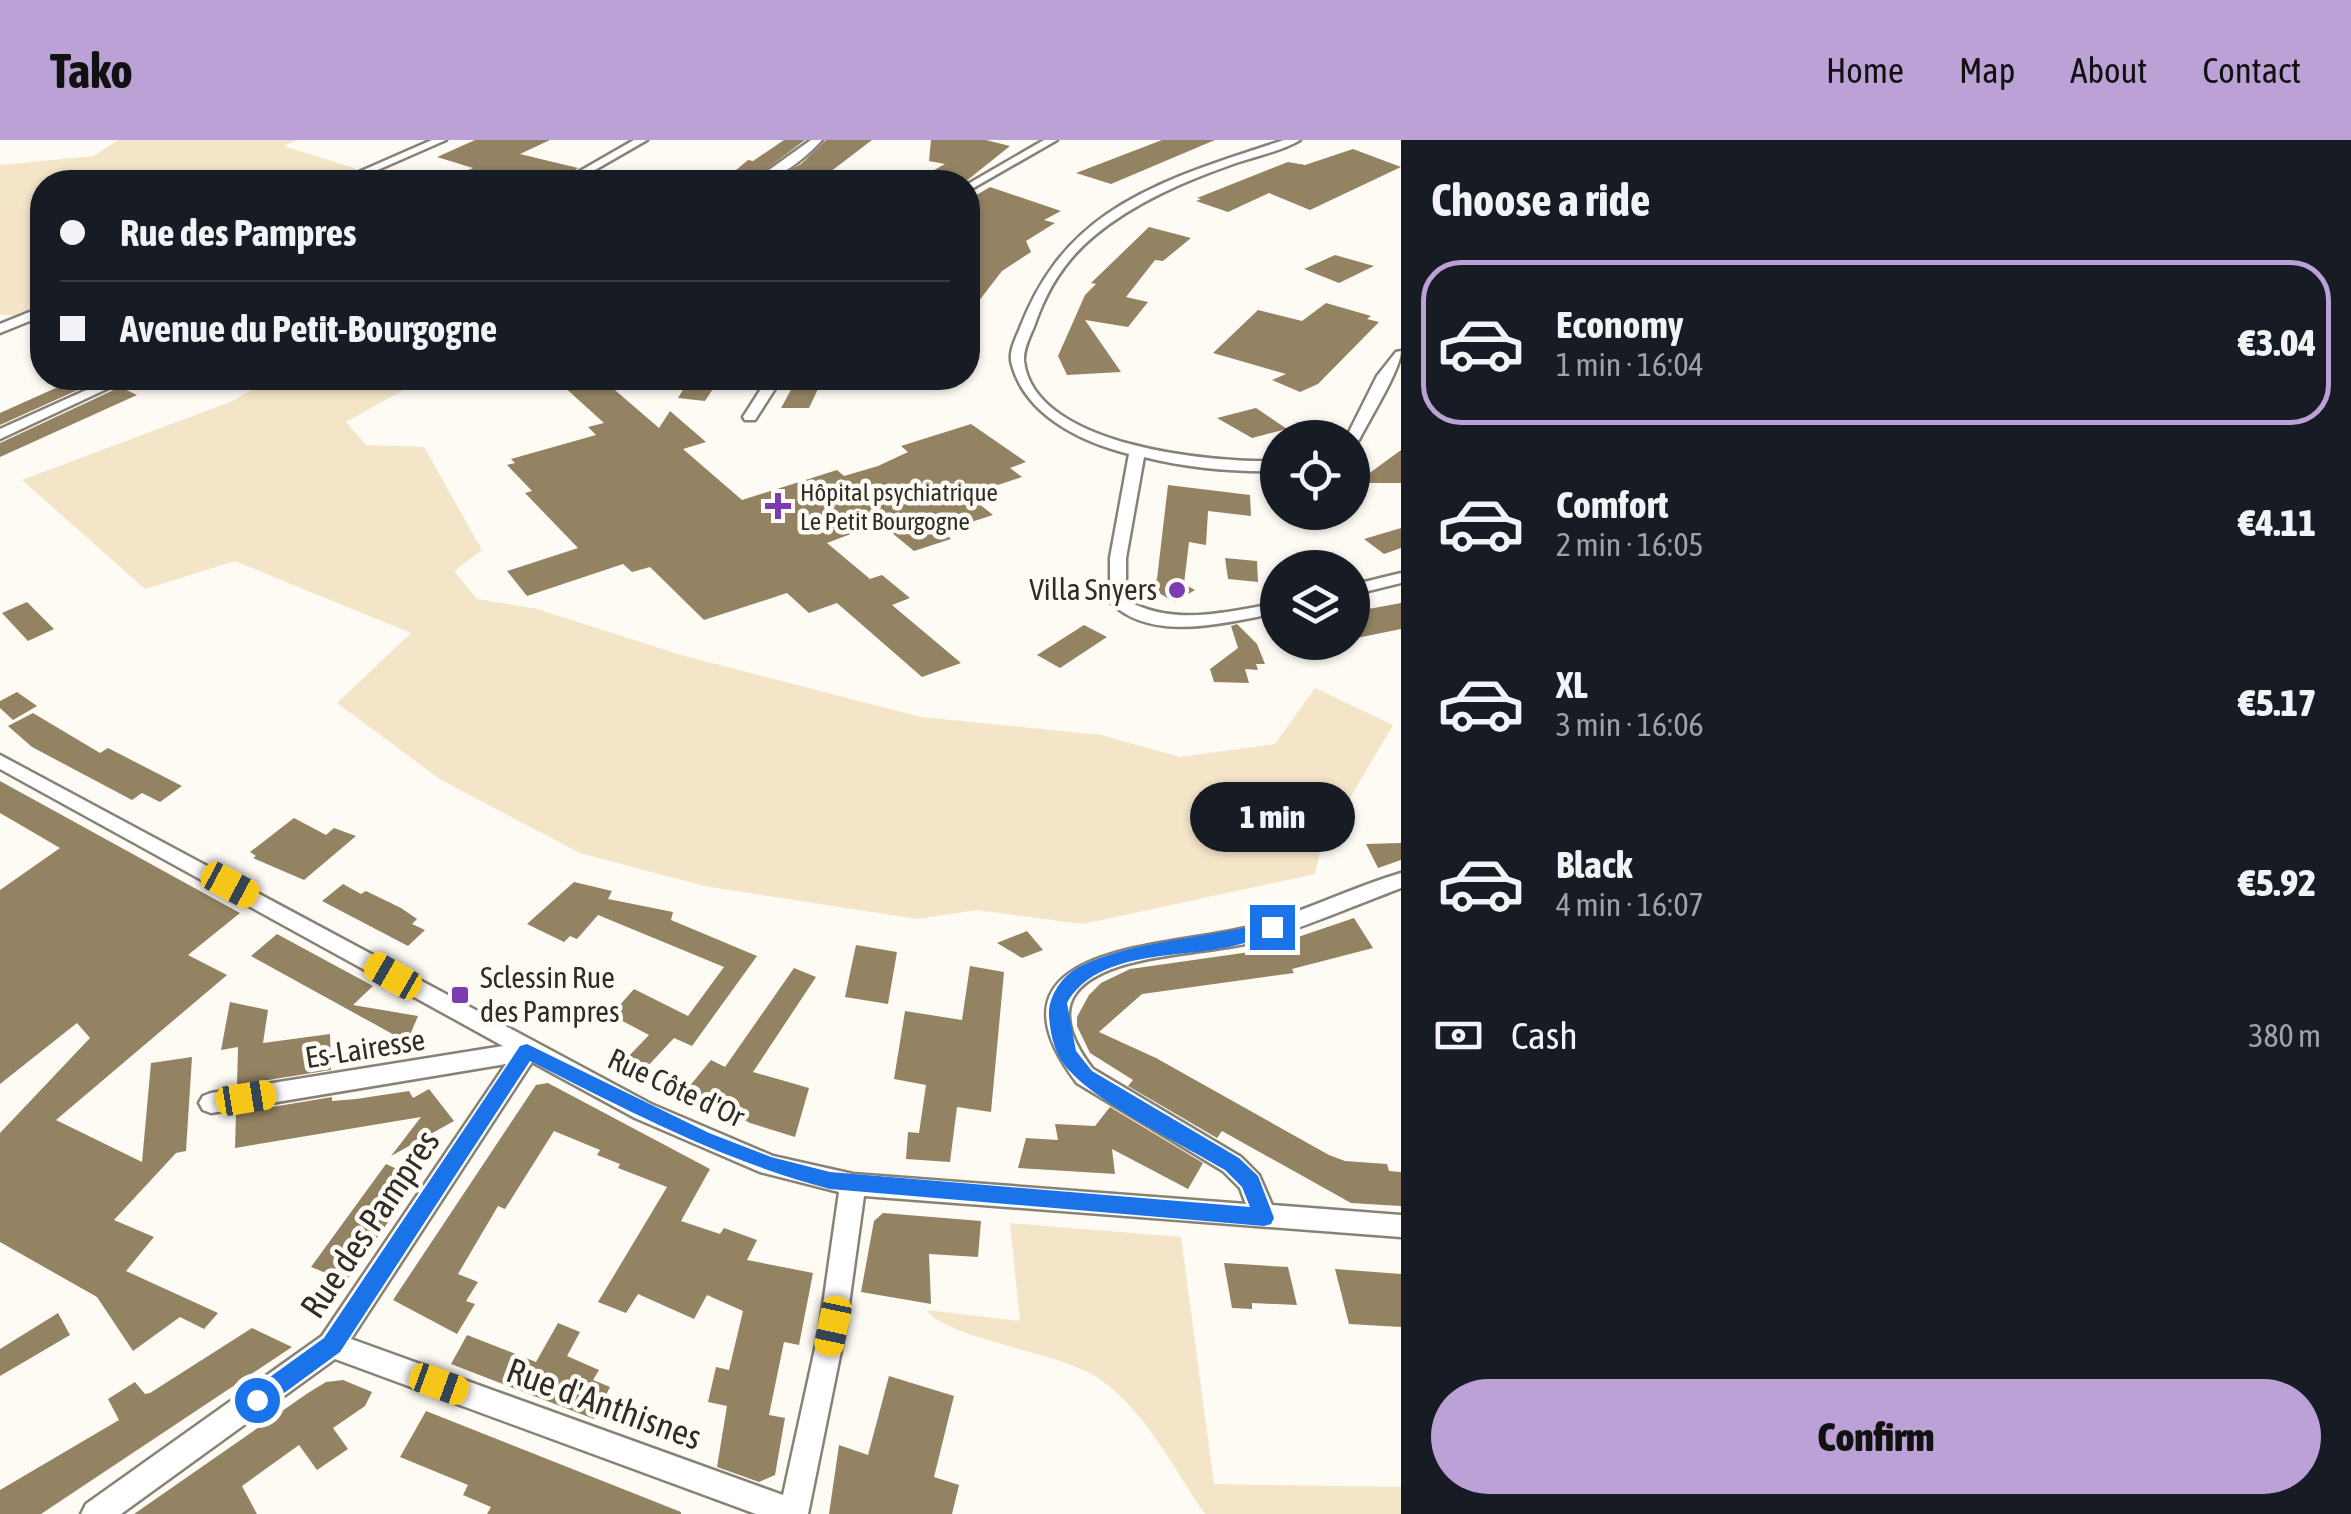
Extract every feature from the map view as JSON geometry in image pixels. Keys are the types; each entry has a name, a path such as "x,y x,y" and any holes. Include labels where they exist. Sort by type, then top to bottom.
{"street":[{"path":"370,170 440,140"},
{"path":"588,170 642,140"},
{"path":"774,170 817,140"},
{"path":"980,181 1052,140"},
{"path":"1260,465 1196,462 1137,452 1054,416 1026,389 1016,360 1034,304 1069,252 1128,207 1206,170 1296,140"},
{"path":"0,329 30,316"},
{"path":"1362,420 1384,376 1401,355"},
{"path":"0,435 97,390"},
{"path":"750,418 768,390"},
{"path":"1137,452 1118,558 1118,602 1133,613 1176,624 1260,611"},
{"path":"1370,586 1401,578"},
{"name":"Rue Côte d'Or","path":"0,761 527,1051 702,1139 769,1165 853,1186 1401,1226"},
{"path":"1264,1218 1250,1182 1232,1164 1085,1076 1067,1054 1058,1003 1083,972 1125,956 1232,940 1401,880"},
{"name":"Es-Lairesse","path":"211,1104 527,1051"},
{"name":"Rue des Pampres","path":"96,1514 332,1345 527,1051"},
{"path":"793,1514 833,1326 853,1186"},
{"name":"Rue d'Anthisnes","path":"332,1345 793,1514"}],"shaded area":[{"path":"118,140 297,140 284,146 357,169 30,170 30,310 16,316 0,314 0,165 94,156"},
{"path":"252,390 403,390 346,422 366,445 424,447 482,550 454,571 477,599 537,609 681,655 921,717 1101,735 1180,757 1275,744 1315,688 1393,725 1321,847 1315,874 1083,924 977,910 917,919 704,886 580,853 441,780 337,703 411,633 235,561 145,589 22,480 230,402"},
{"path":"1010,1223 1181,1237 1214,1484 1401,1487 1401,1514 1205,1514 1143,1421 1095,1376 956,1329 926,1310 1020,1321"}],"building":[{"path":"475,140 550,140 520,154 578,168 468,170 473,168 437,157"},
{"path":"784,140 805,140 765,170 736,170 748,160 753,161"},
{"path":"826,140 872,140 833,170 790,170"},
{"path":"931,140 986,140 1010,146 980,170 934,170 945,164 929,161"},
{"path":"1162,140 1215,140 1111,184 1076,173"},
{"path":"1353,149 1401,167 1310,210 1269,193 1228,212 1196,201 1288,162 1305,165"},
{"path":"990,187 1061,211 1044,220 1055,223 1026,241 1031,252 1002,271 980,299 980,193"},
{"path":"1149,227 1191,238 1163,261 1155,260 1126,297 1148,302 1128,327 1085,320 1121,372 1067,375 1058,356 1085,295 1096,284 1091,283"},
{"path":"1335,255 1374,266 1339,283 1304,269"},
{"path":"1326,303 1379,322 1318,384 1300,392 1272,380 1286,374 1213,353 1258,310 1302,321"},
{"path":"51,390 78,390 0,425 0,413"},
{"path":"114,390 137,395 0,457 0,443"},
{"path":"568,390 615,390 659,428 670,411 706,442 683,449 742,500 837,470 844,476 878,466 908,452 901,446 971,424 1026,462 1010,468 1022,477 968,495 993,515 943,531 951,539 914,551 880,523 827,543 870,579 882,575 910,598 892,605 961,663 922,677 837,603 809,613 787,593 704,620 650,567 632,572 623,564 527,596 507,571 578,548 525,493 532,491 507,465 515,463 511,459 596,435 588,427 604,423"},
{"path":"683,390 712,390 705,401 678,398"},
{"path":"791,390 818,390 809,408 781,408"},
{"path":"1256,408 1274,420 1260,420 1260,436 1252,438 1217,418"},
{"path":"1401,450 1401,483 1370,483 1370,473"},
{"path":"1168,485 1250,495 1251,516 1208,511 1206,545 1189,542 1184,584 1195,590 1175,602 1146,586 1157,579"},
{"path":"1401,528 1401,548 1384,554 1364,539"},
{"path":"1225,558 1257,561 1258,582 1228,579"},
{"path":"27,602 54,629 28,641 2,613"},
{"path":"1401,603 1401,629 1370,635 1370,609"},
{"path":"1237,624 1257,644 1260,660 1265,664 1256,664 1258,670 1245,669 1249,683 1214,682 1210,669 1238,648 1231,626"},
{"path":"1084,625 1107,637 1060,668 1037,655"},
{"path":"17,692 37,706 13,720 0,708 0,701"},
{"path":"33,713 100,753 108,748 182,786 160,802 142,793 132,800 32,747 8,726"},
{"path":"0,781 240,913 188,955 227,975 56,1120 142,1162 151,1063 192,1057 186,1151 176,1153 114,1220 154,1237 126,1271 218,1313 204,1329 180,1317 133,1351 97,1297 0,1242 0,1133 90,1038 77,1023 0,1084 0,890 60,848 0,813"},
{"path":"294,818 326,835 334,828 356,836 304,880 253,858 256,856 250,852"},
{"path":"1401,843 1401,860 1378,868 1366,844"},
{"path":"574,882 612,891 608,899 673,912 671,920 757,956 692,1046 674,1038 646,1068 627,1058 649,1035 611,1015 634,989 688,1016 724,967 598,915 577,939 570,936 564,942 527,924"},
{"path":"343,884 401,908 417,919 412,924 425,930 408,946 322,901"},
{"path":"1354,918 1373,948 1292,969 1294,973 1142,994 1099,1032 1156,1058 1329,1155 1345,1161 1387,1164 1389,1171 1401,1172 1401,1206 1351,1203 1222,1131 1217,1138 1128,1086 1133,1080 1090,1053 1077,1026 1077,1017 1089,995 1101,983 1130,969 1257,951"},
{"path":"1027,931 1043,950 1022,958 997,943"},
{"path":"277,934 373,986 353,1005 418,1016 407,1042 251,956"},
{"path":"856,945 897,952 888,1004 845,997"},
{"path":"970,966 1004,972 991,1112 957,1107 950,1162 906,1159 908,1132 919,1133 926,1085 894,1079 905,1011 962,1020"},
{"path":"794,968 816,977 753,1072 809,1088 795,1137 750,1123 688,1088 711,1060 725,1067"},
{"path":"230,1002 268,1010 263,1043 330,1034 331,1070 237,1085 238,1047 221,1050"},
{"path":"548,1083 710,1169 681,1221 720,1234 724,1228 757,1240 747,1260 813,1273 799,1345 784,1342 769,1415 785,1418 775,1475 759,1482 717,1467 727,1406 708,1402 716,1367 729,1370 743,1311 707,1295 694,1319 638,1294 626,1313 598,1302 667,1187 618,1168 620,1164 597,1155 600,1150 554,1131 505,1209 498,1206 458,1274 478,1282 466,1301 475,1304 457,1334 393,1300 536,1085"},
{"path":"429,1089 454,1121 391,1156 421,1117 235,1148 236,1113 332,1097 332,1101 409,1091 413,1098"},
{"path":"1110,1107 1203,1163 1188,1189 1112,1149 1115,1174 1018,1168 1026,1138 1058,1140 1055,1124 1095,1126"},
{"path":"386,1164 419,1179 346,1281 311,1267"},
{"path":"883,1213 981,1221 978,1257 929,1254 931,1304 861,1292 874,1221"},
{"path":"1224,1263 1288,1267 1297,1305 1252,1303 1252,1309 1232,1308"},
{"path":"1335,1269 1401,1274 1401,1327 1349,1324"},
{"path":"58,1313 70,1335 0,1376 0,1349"},
{"path":"558,1323 580,1332 567,1356 599,1370 593,1380 610,1387 594,1419 451,1364 467,1335 536,1362"},
{"path":"252,1328 292,1347 41,1514 0,1514 0,1490 119,1420 108,1399 135,1382 145,1394 150,1393"},
{"path":"889,1376 954,1396 934,1477 959,1485 952,1514 829,1514 839,1445 868,1455"},
{"path":"343,1380 372,1392 365,1406 333,1428 348,1449 317,1470 299,1445 242,1486 257,1514 134,1514 308,1393 326,1382"},
{"path":"426,1411 681,1514 487,1514 491,1507 463,1495 468,1485 400,1457"}],"place":[{"name":"Hôpital psychiatrique Le Petit Bourgogne","path":"778,506"},
{"name":"Villa Snyers","path":"1177,590"},
{"name":"Sclessin Rue des Pampres","path":"460,995"}],"route":[{"path":"257,1400 332,1345 527,1051 702,1139 769,1165 853,1186 1264,1218 1250,1182 1232,1164 1085,1076 1067,1054 1058,1003 1083,972 1125,956 1232,940 1272,927"}]}
